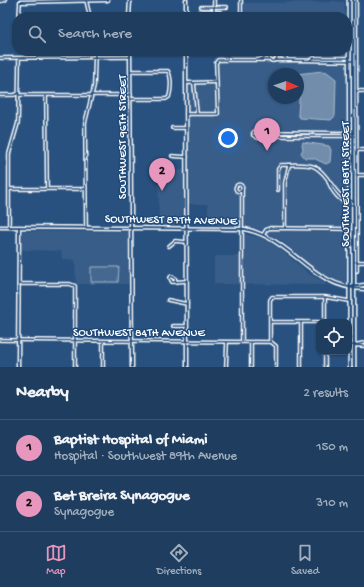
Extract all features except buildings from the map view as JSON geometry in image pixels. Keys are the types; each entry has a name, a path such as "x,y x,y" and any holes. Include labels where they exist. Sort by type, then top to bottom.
{"main road":[{"name":"SOUTHWEST 88TH STREET","path":"349,0 349,12"},
{"name":"SOUTHWEST 88TH STREET","path":"354,367 355,91 353,60 355,0"},
{"name":"SOUTHWEST 88TH STREET","path":"349,56 350,319"},
{"path":"349,94 355,91"},
{"path":"349,175 355,175"},
{"name":"SOUTHWEST 88TH STREET","path":"350,355 350,367"}],"street":[{"path":"0,0 5,0"},
{"path":"19,12 20,2 41,0 108,0"},
{"path":"86,0 89,12"},
{"path":"129,12 130,0"},
{"path":"186,0 186,12"},
{"path":"214,0 214,12"},
{"path":"241,0 241,12"},
{"name":"SOUTHWEST 88TH STREET","path":"355,0 355,150"},
{"path":"201,7 227,7"},
{"path":"199,12 220,12"},
{"path":"186,56 187,367"},
{"path":"258,60 268,56"},
{"path":"275,60 276,56"},
{"path":"278,56 282,59"},
{"path":"281,56 288,59"},
{"path":"86,227 85,123 94,84 95,57"},
{"path":"0,58 130,57"},
{"name":"SOUTHWEST 96TH STREET","path":"130,57 132,367"},
{"path":"9,227 9,151 18,125 19,58"},
{"path":"186,114 218,114 216,63 220,60 310,60 314,58 353,60"},
{"path":"131,71 165,71 169,73 170,93 169,98 131,99"},
{"path":"186,83 216,82"},
{"path":"194,83 197,114"},
{"path":"355,91 364,91"},
{"path":"0,95 131,95"},
{"path":"14,95 19,95"},
{"path":"46,95 47,189"},
{"path":"172,128 186,128"},
{"path":"349,134 262,136 256,138 253,134 257,129 262,132 354,134"},
{"path":"355,150 364,150"},
{"path":"172,156 186,157"},
{"path":"278,190 278,168 281,165 315,167 322,172 338,195 349,203 354,203"},
{"path":"285,228 285,183 289,165"},
{"path":"355,175 364,175"},
{"name":"SOUTHWEST 88TH STREET","path":"355,175 355,262 357,271"},
{"path":"242,197 236,190 237,185 242,186 242,190 242,197 242,342"},
{"path":"9,189 85,189"},
{"name":"SOUTHWEST 87TH AVENUE","path":"0,227 242,229 263,235 284,246 322,277 336,284 350,287"},
{"path":"18,367 19,227"},
{"path":"263,235 270,228 349,229"},
{"path":"169,246 175,241 187,242"},
{"path":"355,262 364,262"},
{"path":"176,282 187,281"},
{"path":"19,284 74,286 75,367"},
{"path":"354,287 364,285"},
{"path":"350,287 364,288"},
{"path":"276,367 276,346 274,343 270,342 271,298 325,297 350,301"},
{"path":"325,297 325,319"},
{"path":"168,300 187,304"},
{"path":"270,322 316,322"},
{"path":"301,322 301,367"},
{"path":"173,326 187,326"},
{"name":"SOUTHWEST 84TH AVENUE","path":"0,340 270,342"},
{"path":"103,341 103,367"},
{"path":"226,342 226,367"},
{"path":"251,342 251,367"},
{"path":"354,345 356,343 364,343"},
{"path":"354,345 364,346"},
{"path":"325,355 325,367"}],"shaded area":[{"path":"344,2 345,12 245,12 244,3"},
{"path":"346,56 347,283 333,280 320,274 283,242 261,230 244,226 208,224 208,204 188,204 190,224 159,224 158,171 188,170 187,79 215,79 215,57"},
{"path":"323,71 327,72 336,79 335,116 331,120 300,118 298,114 299,104 304,104 304,73"},
{"path":"303,142 329,146 331,150 330,162 326,164 313,158 305,158 301,153 303,149"},
{"path":"23,231 128,232 129,284 76,284 75,260 62,259 61,251 21,250"},
{"path":"245,234 261,238 278,247 309,274 326,283 325,285 214,284 214,256 244,256"},
{"path":"91,267 119,267 118,282 91,282"}],"place":[{"name":"Baptist Hospital of Miami","path":"267,151"},
{"name":"Bet Breira Synagogue","path":"162,191"}]}
